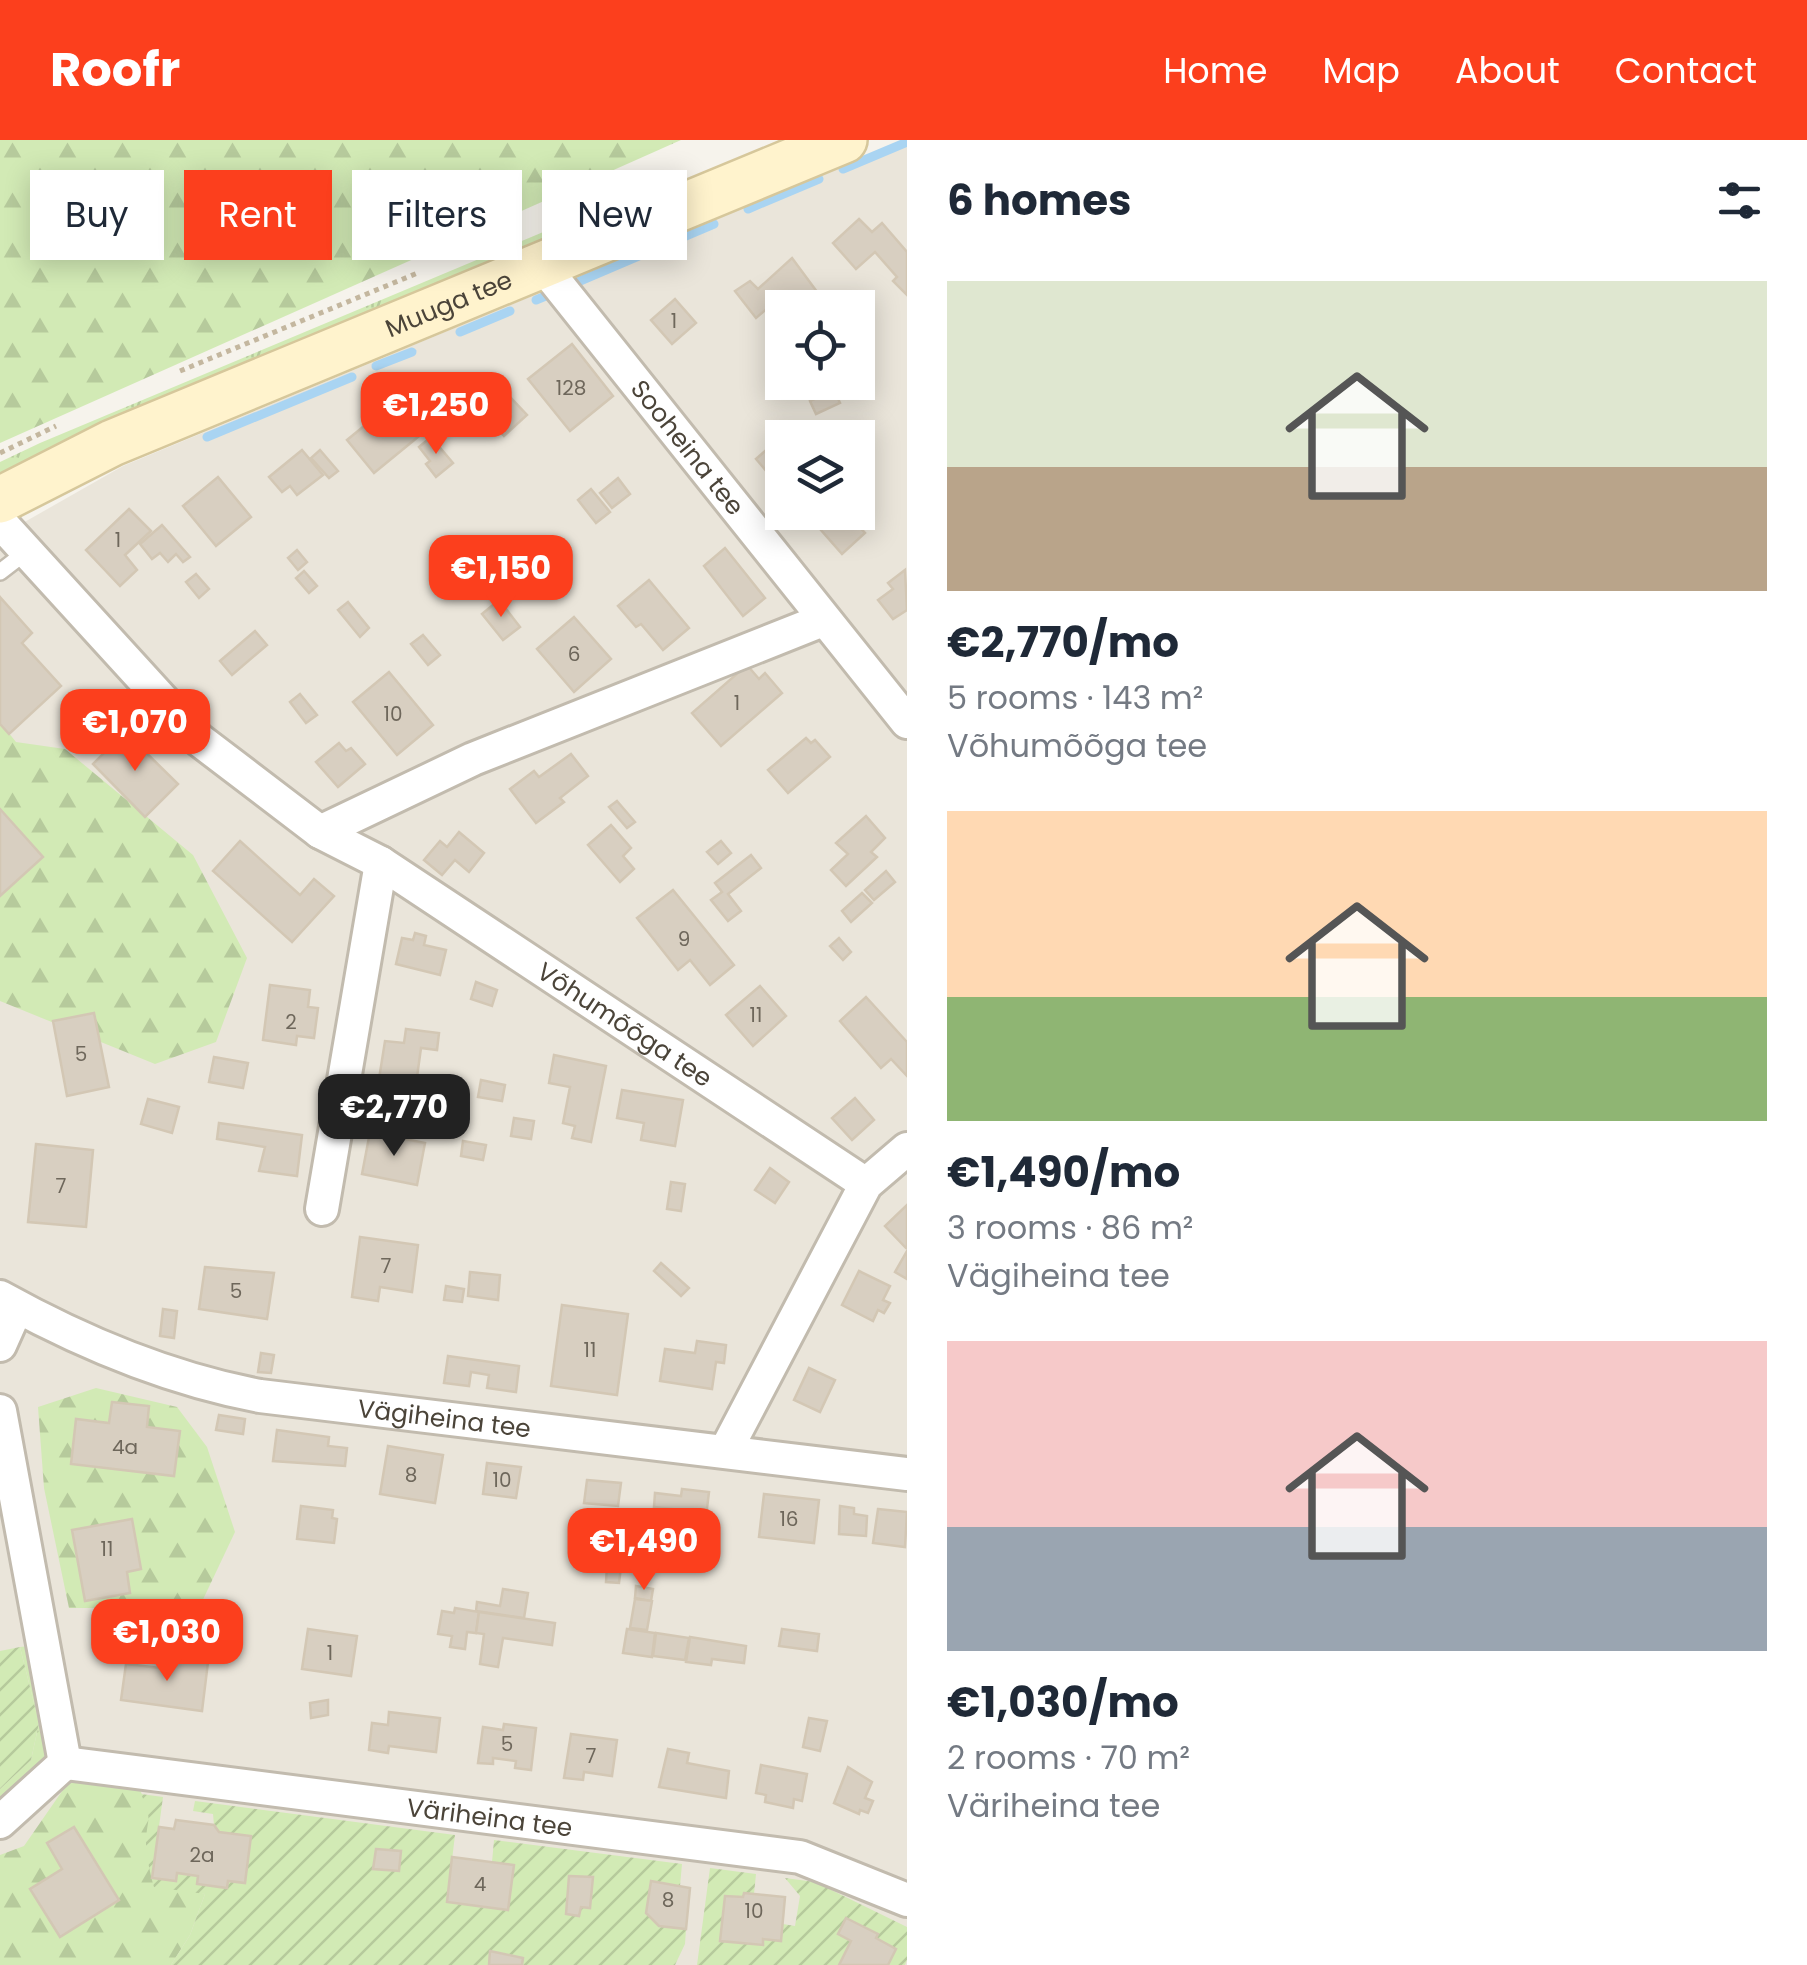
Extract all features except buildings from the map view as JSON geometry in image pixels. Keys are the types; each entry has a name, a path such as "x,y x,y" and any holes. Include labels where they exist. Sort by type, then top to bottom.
{"main road":[{"name":"Muuga tee","path":"0,500 112,443 844,140"}],"street":[{"name":"Sooheina tee","path":"543,266 907,722"},
{"name":"Võhumõõga tee","path":"0,522 13,562 198,739 320,832 382,863 866,1184"},
{"path":"320,832 473,759 823,620"},
{"path":"322,1209 382,863"},
{"path":"726,1450 866,1184 907,1149"},
{"path":"0,1345 9,1302"},
{"name":"Vägiheina tee","path":"9,1302 152,1368 208,1386 260,1396 907,1474"},
{"path":"0,1411 65,1763 0,1822"},
{"name":"Väriheina tee","path":"65,1763 800,1857 907,1900"}],"shaded area":[{"path":"907,140 907,1965 0,1965 0,536 123,466 618,260 687,260 687,231"}],"green space":[{"path":"0,140 681,140 614,170 542,170 542,202 522,211 522,170 352,170 352,260 411,260 0,443"},
{"path":"542,233 542,248 522,256 522,241"},
{"path":"477,260 513,260 0,480 0,462"},
{"path":"0,722 16,742 65,749 193,855 247,958 216,1042 155,1064 0,1001"},
{"path":"96,1388 177,1407 207,1447 235,1532 199,1608 69,1608 44,1488 38,1407"},
{"path":"29,1646 51,1741 47,1760 0,1807 0,1789 31,1760 39,1723 20,1647"},
{"path":"20,1647 39,1723 31,1760 0,1789 0,1651"},
{"path":"92,1748 131,1755 136,1782 152,1815 146,1842 152,1878 205,1894 190,1935 171,1965 0,1965 0,1855 24,1846"},
{"path":"141,1794 163,1797 152,1878 175,1881 177,1873 198,1876 198,1884 227,1888 228,1881 245,1883 251,1836 219,1832 213,1814 193,1811 195,1801 455,1835 447,1902 508,1909 514,1865 492,1862 494,1840 682,1864 680,1886 651,1882 646,1913 659,1926 686,1929 685,1944 675,1965 171,1965 190,1935 205,1894 154,1887 149,1866 146,1844 148,1815"},
{"path":"710,1868 756,1874 754,1894 725,1896 721,1942 762,1945 763,1939 781,1941 783,1924 795,1926 800,1896 785,1878 815,1882 907,1927 905,1965 697,1965"}],"waterway":[{"path":"843,169 907,142"},
{"path":"748,209 819,179"},
{"path":"573,284 714,224"},
{"path":"536,300 548,295"},
{"path":"460,332 510,311"},
{"path":"376,366 412,352"},
{"path":"207,437 352,377"}]}
